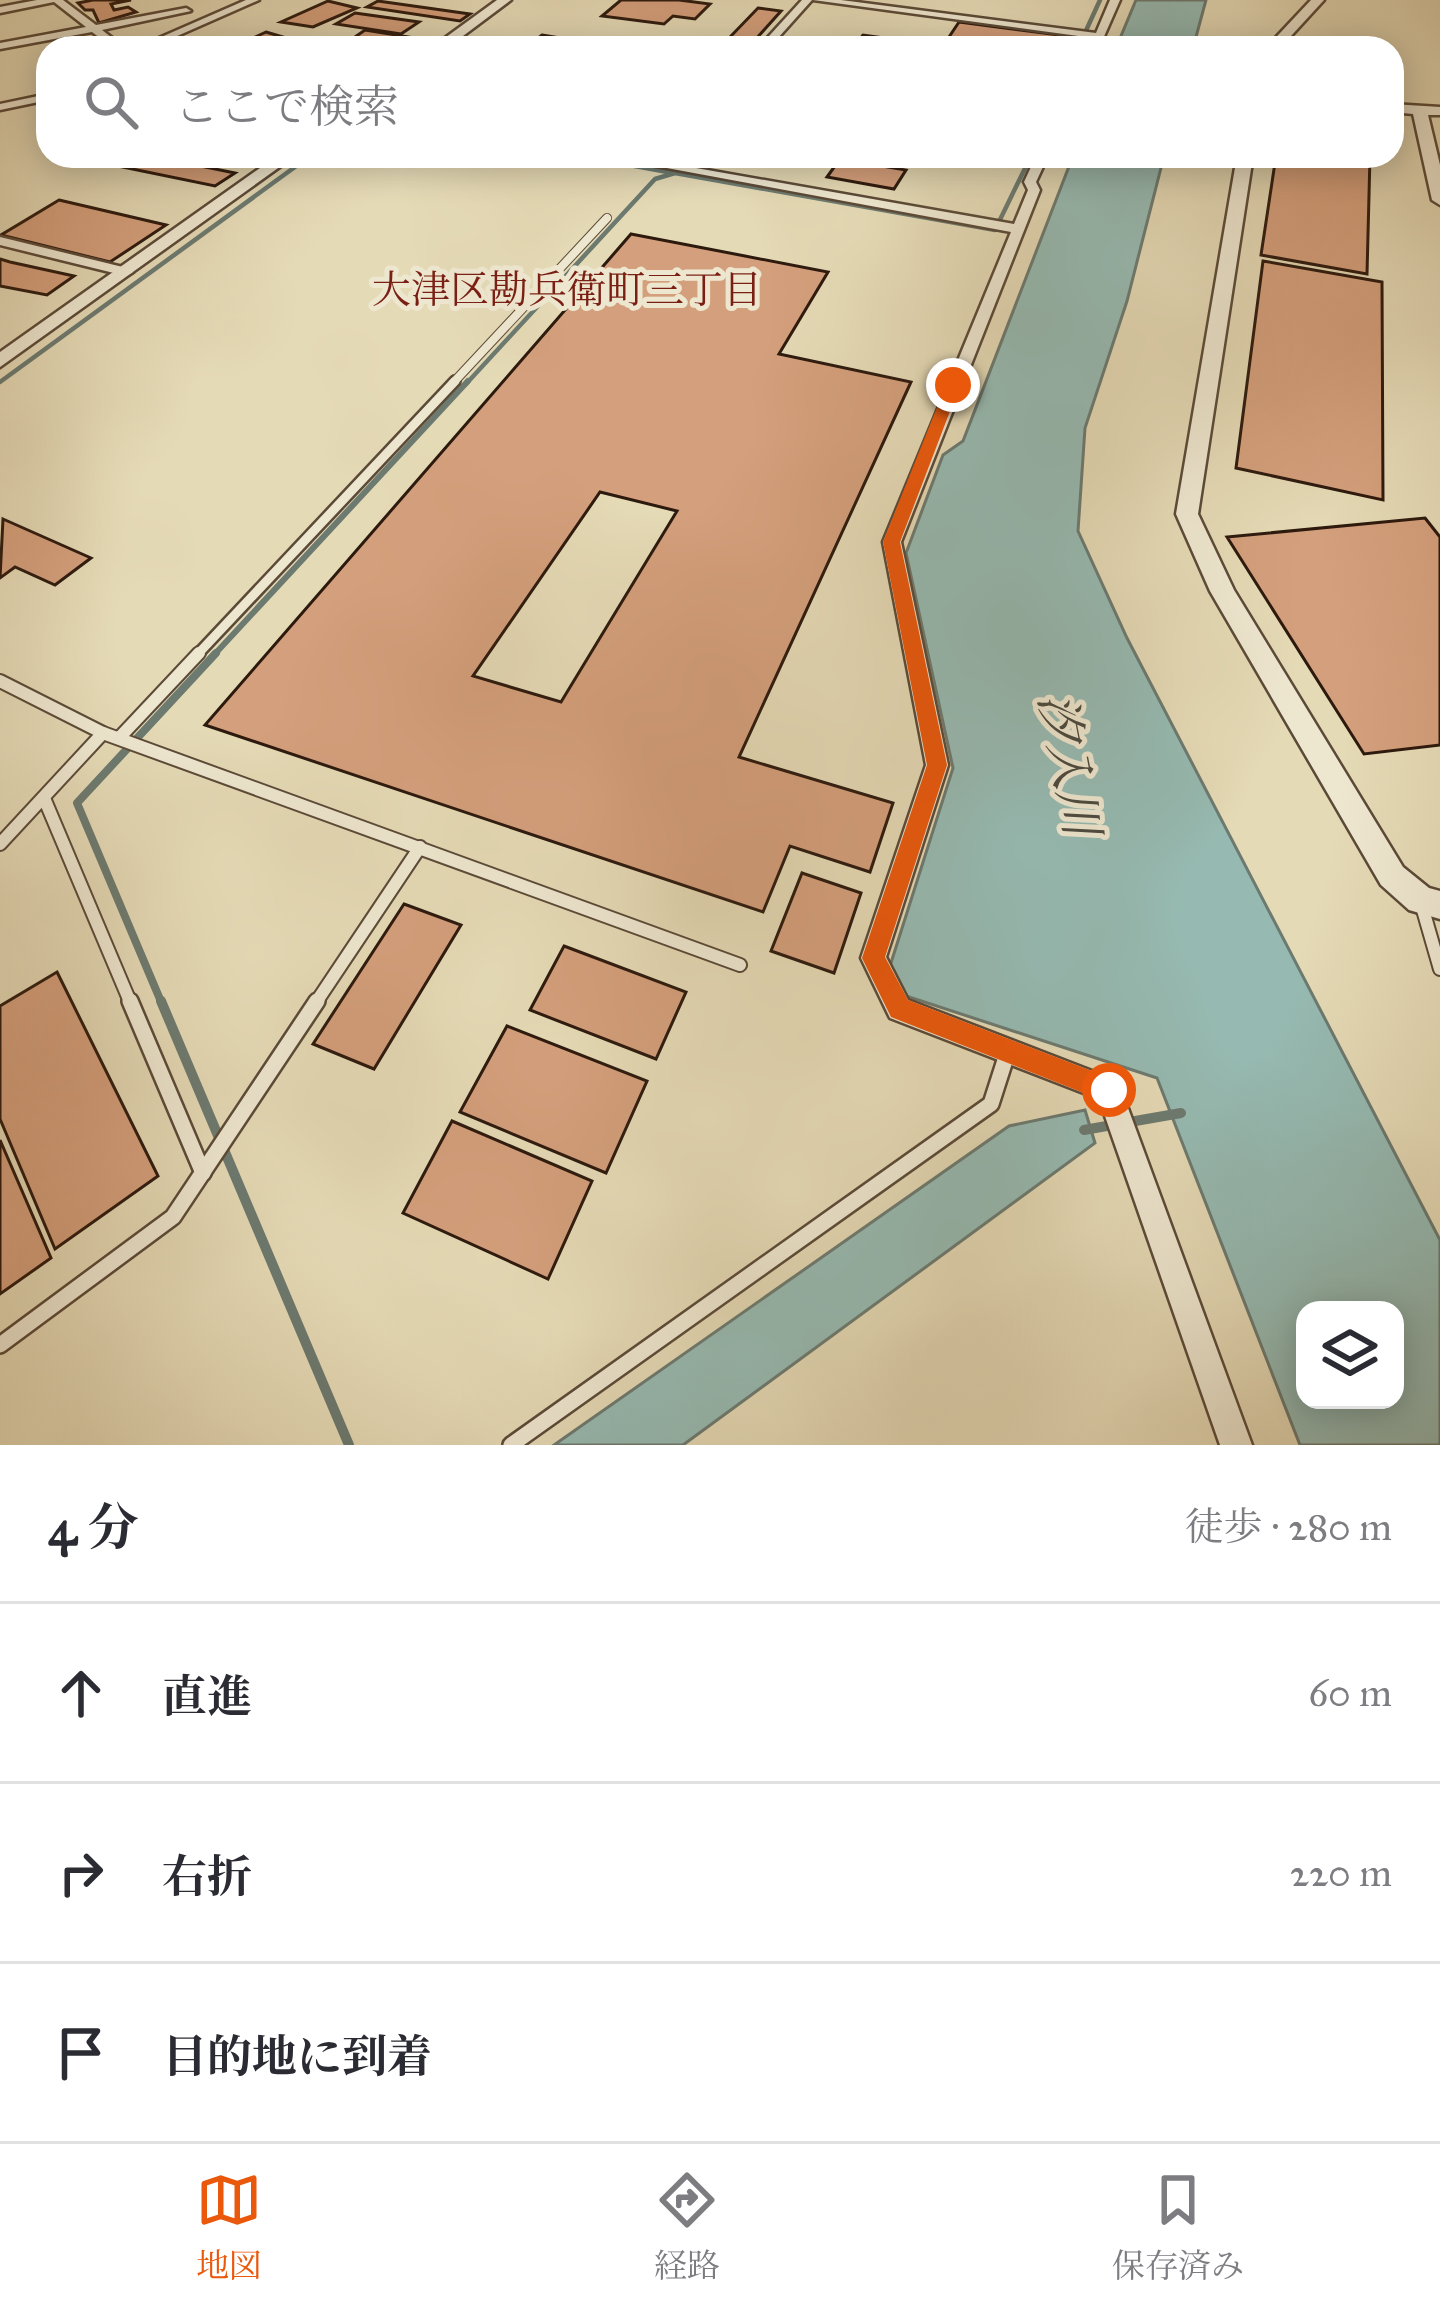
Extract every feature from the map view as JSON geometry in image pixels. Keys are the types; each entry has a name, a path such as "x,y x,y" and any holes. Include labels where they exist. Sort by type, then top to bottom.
{"street":[{"path":"0,10 54,0 104,36"},
{"path":"173,0 201,22"},
{"path":"169,36 254,0"},
{"path":"455,36 505,0"},
{"path":"774,36 807,0"},
{"path":"818,0 1056,36"},
{"path":"1099,36 1114,0"},
{"path":"1284,36 1318,0"},
{"path":"52,36 186,11"},
{"path":"0,46 36,39"},
{"path":"0,107 36,100"},
{"path":"1404,109 1440,111"},
{"path":"1420,110 1440,200"},
{"path":"0,361 270,168"},
{"path":"702,168 1018,229"},
{"path":"1036,168 1030,182 1034,190 892,542 937,765 873,958 899,1009 1109,1090 1236,1445"},
{"path":"1243,168 1187,514 1222,591 1392,876 1430,902"},
{"path":"0,241 125,272"}],"lane":[{"path":"120,737 607,218"},
{"path":"0,681 103,733 740,964"},
{"path":"0,844 103,733"},
{"path":"44,798 202,1173"},
{"path":"0,1345 173,1217 420,847"},
{"path":"1430,902 1440,969"},
{"path":"511,1445 991,1104 1008,1051"}],"water":[{"path":"1136,0 1206,0 1196,36 1121,36"},
{"name":"汐入川","path":"1068,168 1161,168 1127,301 1085,428 1078,531 1127,638 1440,1240 1440,1445 1300,1445 1157,1078 903,995 890,966 953,768 906,553 943,455 963,441"},
{"path":"1085,1110 1095,1143 683,1445 554,1445 1009,1126"}],"building":[{"path":"131,0 111,4 114,10 128,7 136,12 99,23 93,10 78,3"},
{"path":"621,0 710,4 695,19 673,16 664,24 602,16"},
{"path":"328,1 357,8 313,27 281,22"},
{"path":"378,1 470,14 460,21 367,7"},
{"path":"758,8 781,11 759,36 731,36"},
{"path":"355,13 419,22 401,34 336,24"},
{"path":"959,22 1067,36 950,36"},
{"path":"365,30 402,36 356,36"},
{"path":"127,168 210,168 235,173 215,186"},
{"path":"834,168 906,170 894,189 827,177"},
{"path":"1274,168 1370,168 1367,274 1261,255"},
{"path":"59,200 166,225 110,262 1,235"},
{"path":"631,234 828,272 779,354 911,382 739,757 893,803 870,872 790,846 763,912 205,725","holes":["600,492 677,511 561,702 473,676"]},
{"path":"0,259 74,276 47,295 0,286"},
{"path":"1263,261 1382,282 1383,500 1236,468"},
{"path":"1425,518 1440,537 1440,745 1364,754 1227,537"},
{"path":"3,519 91,558 55,585 15,567 0,578"},
{"path":"802,873 861,893 834,973 771,951"},
{"path":"404,904 461,925 374,1069 313,1044"},
{"path":"564,946 686,992 656,1059 530,1010"},
{"path":"57,972 158,1176 55,1249 0,1119 0,1006"},
{"path":"507,1026 647,1081 606,1173 460,1112"},
{"path":"452,1121 592,1181 548,1279 403,1213"},
{"path":"0,1140 51,1258 0,1294"}],"waterway":[{"path":"1084,36 1100,0"},
{"path":"0,382 294,168"},
{"path":"646,168 673,173"},
{"path":"466,384 655,179 675,173 995,230 1025,168"},
{"path":"213,656 468,381"},
{"path":"162,1004 77,803 216,653"},
{"path":"161,1001 349,1445"},
{"path":"1084,1130 1181,1113"}],"district":[{"name":"大津区勘兵衛町三丁目","path":"567,289"}],"route":[{"path":"953,385 892,542 937,765 873,958 899,1009 1109,1090"}]}
